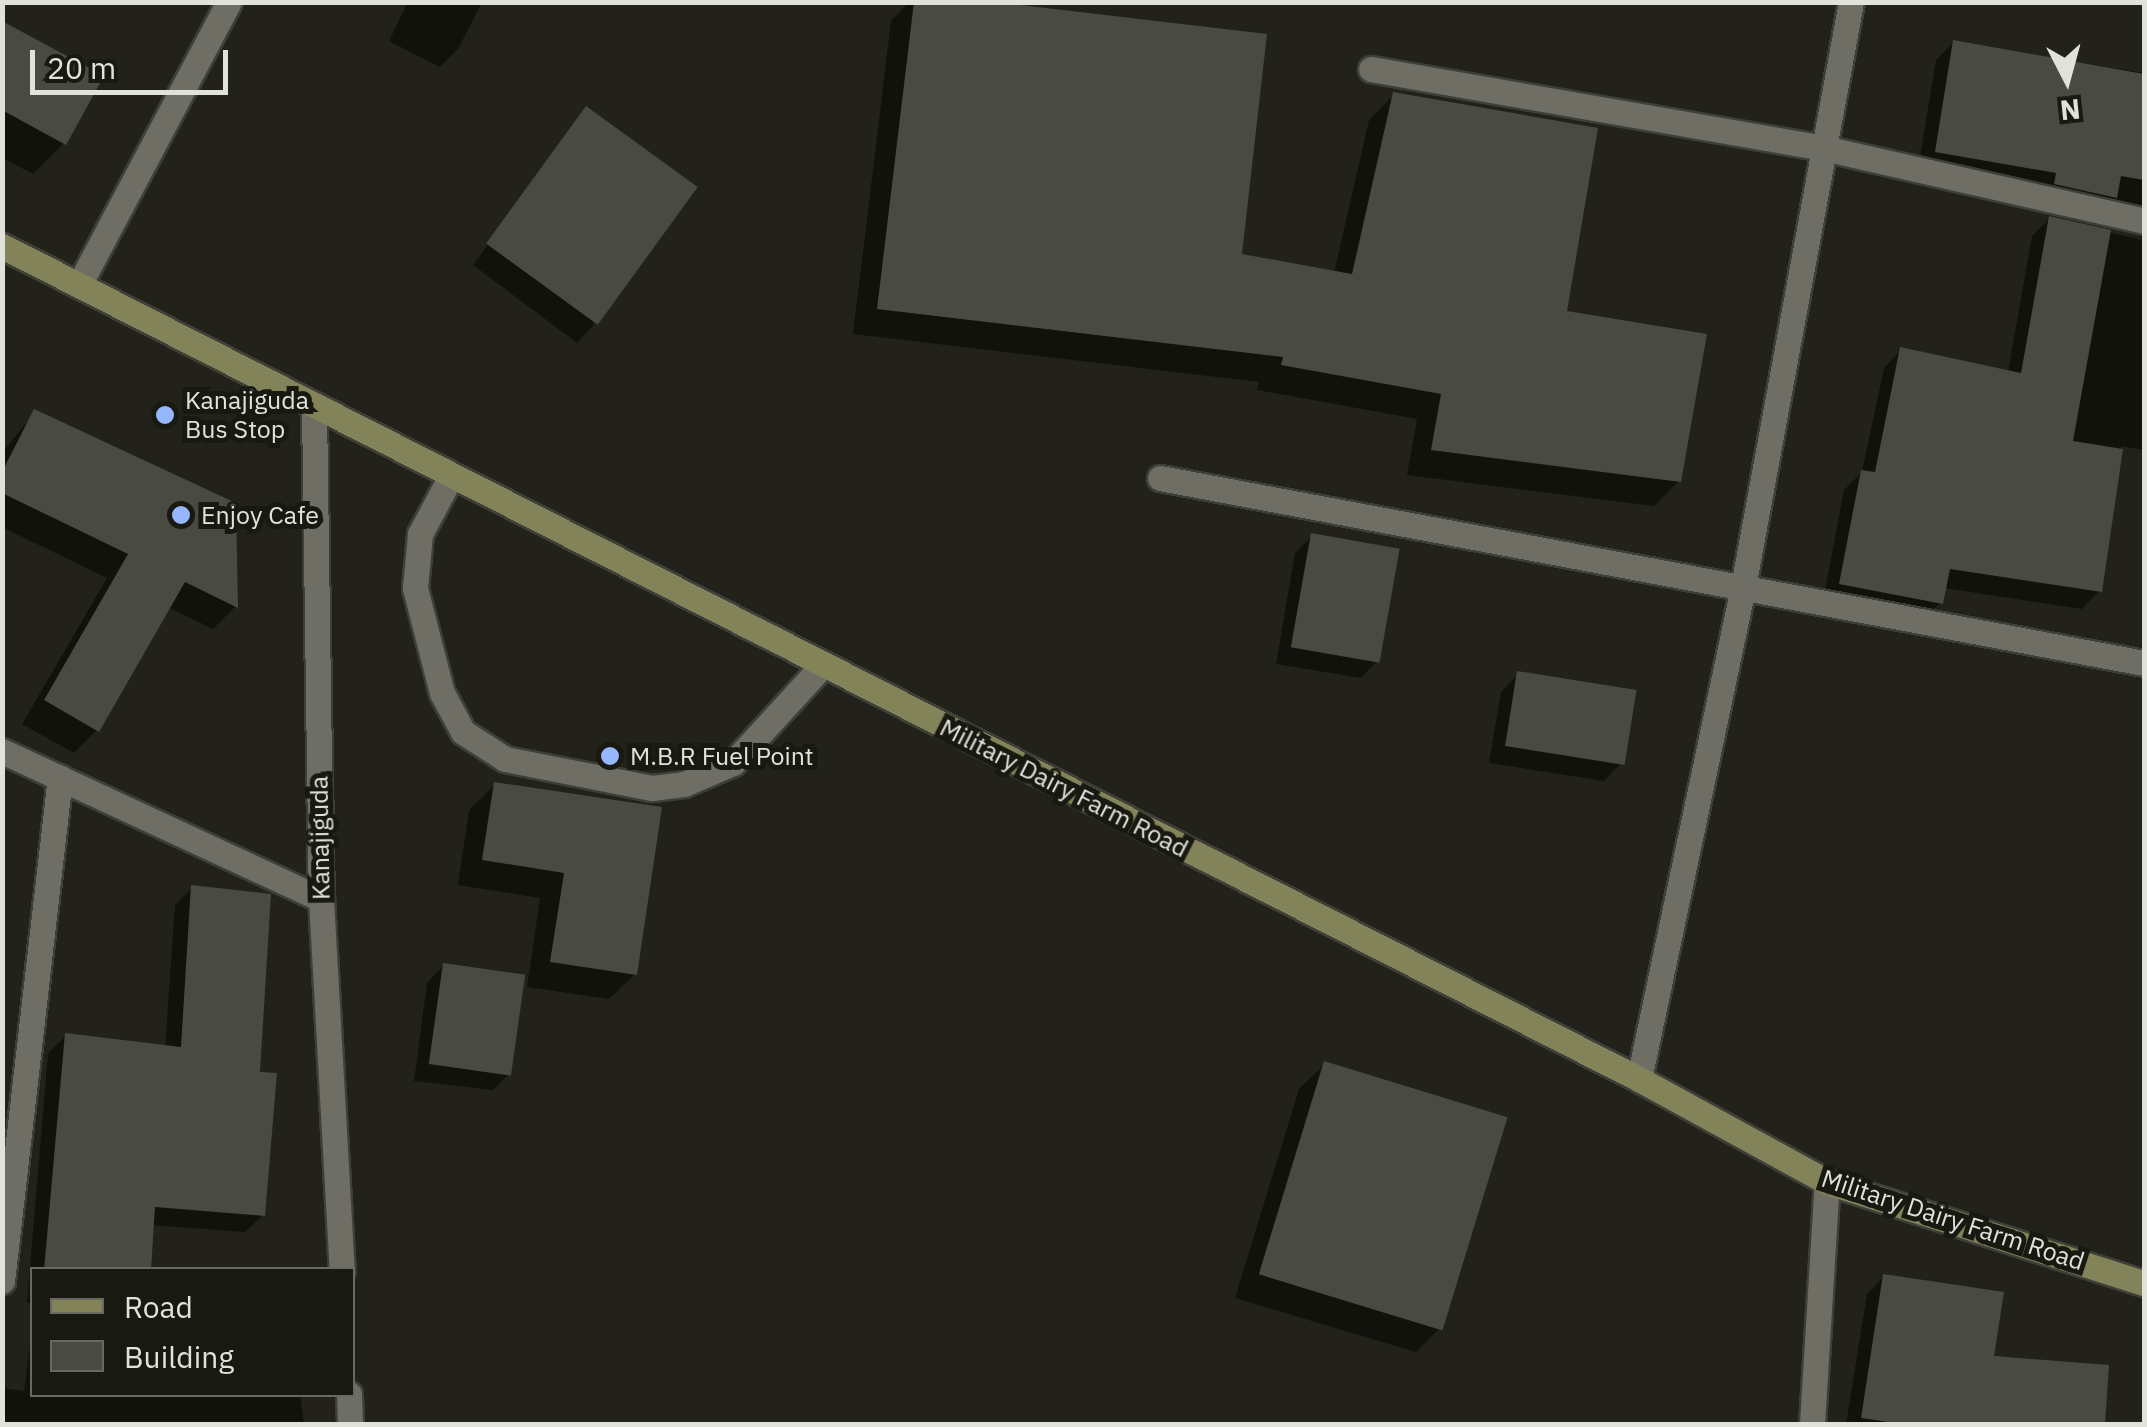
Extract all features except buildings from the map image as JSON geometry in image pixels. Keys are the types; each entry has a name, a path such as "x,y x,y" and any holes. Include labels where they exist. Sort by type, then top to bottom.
{"main road":[{"name":"Military Dairy Farm Road","path":"2,246 1639,1079 1827,1182 2144,1282"}],"street":[{"path":"79,285 229,2"},
{"path":"1639,1079 1743,588 1828,149 1850,2"},
{"path":"1371,69 1828,149 2144,221"},
{"name":"Kanajiguda","path":"314,406 321,899 342,1267"},
{"path":"451,476 420,534 418,603 442,694 463,732 505,759 652,788 684,784 733,762 822,666"},
{"path":"1160,478 2144,663"},
{"path":"2,750 321,899"},
{"path":"2,1281 60,778"},
{"path":"1812,1424 1827,1182"},
{"path":"348,1397 350,1424"}],"place":[{"name":"Kanajiguda Bus Stop","path":"165,415"},
{"name":"Enjoy Cafe","path":"181,515"},
{"name":"M.B.R Fuel Point","path":"610,756"}]}
